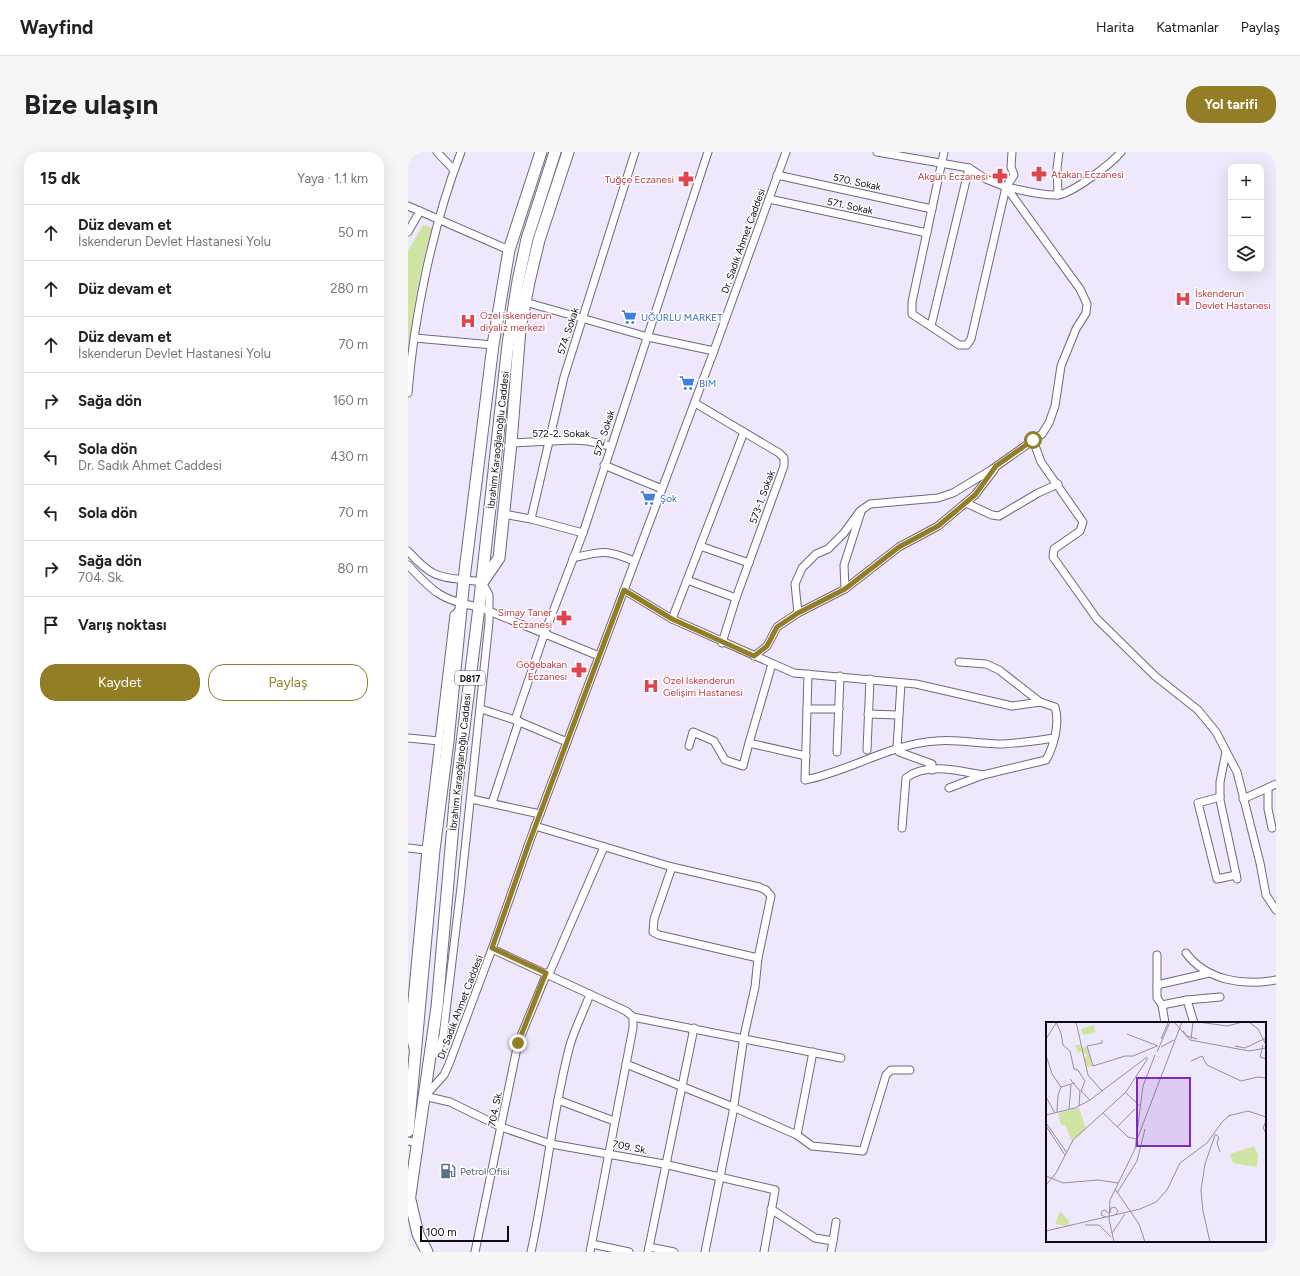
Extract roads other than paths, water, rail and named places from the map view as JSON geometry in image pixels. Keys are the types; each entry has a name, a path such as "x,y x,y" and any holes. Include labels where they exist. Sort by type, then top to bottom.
{"highway":[{"name":"İbrahim Karaoğlanoğlu Caddesi","path":"409,1204 413,1142 411,1129 415,1053 434,850 448,741 464,579 493,345 509,250 541,152"},
{"name":"İbrahim Karaoğlanoğlu Caddesi","path":"411,1129 424,1096 438,998 460,754 484,609 482,582 508,344 518,281 527,239 555,152"},
{"path":"482,582 498,558 511,443 520,329 525,302 539,240 568,152"},
{"path":"409,1204 418,1234 427,1252"}],"street":[{"path":"437,152 454,170"},
{"path":"408,393 420,300 439,220 461,152"},
{"name":"574. Sokak","path":"531,519 564,377 635,152"},
{"name":"572. Sokak","path":"492,803 544,635 583,533 610,446 648,337 708,152"},
{"name":"Dr. Sadık Ahmet Caddesi","path":"424,1096 437,1084 447,1069 535,826 714,351 786,152"},
{"path":"878,152 968,168 986,179 1006,187 1058,195 1071,191 1112,163 1121,152"},
{"path":"944,152 912,302 912,314 959,345 967,345 971,339 1006,187 1014,175 1009,153"},
{"path":"1058,195 1057,168 1059,152"},
{"path":"931,326 968,168"},
{"name":"570. Sokak","path":"777,175 932,209"},
{"path":"798,613 795,584 802,568 816,554 828,549 844,533 862,510 870,504 938,498 953,493 996,466 1042,434 1049,423 1055,406 1061,366 1076,329 1086,313 1087,304 1080,289 1006,187"},
{"name":"571. Sokak","path":"769,199 927,233"},
{"path":"408,206 509,250"},
{"path":"408,232 420,211"},
{"path":"525,302 648,337 714,351"},
{"path":"415,338 493,345"},
{"name":"573-1. Sokak","path":"694,403 779,453 784,458 784,466 736,598 722,643"},
{"path":"672,619 744,432"},
{"path":"1033,440 1041,462 1058,484 1083,522 1080,531 1054,549 1053,557 1097,619 1155,676 1198,710 1216,732 1237,772 1260,863 1266,895 1276,910"},
{"name":"572-2. Sokak","path":"511,443 588,441 610,446"},
{"path":"604,465 662,489"},
{"path":"754,656 767,646 777,627 798,613 845,589 899,547 938,526 975,495 996,466"},
{"path":"966,503 992,515 999,516 1038,493 1058,484"},
{"path":"845,589 844,565 862,510"},
{"path":"503,514 531,519 583,533"},
{"path":"700,546 749,563"},
{"path":"408,551 432,574 446,578 482,582"},
{"path":"573,558 604,552 615,553 634,561"},
{"path":"408,566 439,596 461,606 484,609 544,635 599,656"},
{"path":"687,580 736,598"},
{"path":"624,590 672,619 722,643 794,673 870,679 942,688 1012,706 1040,702"},
{"path":"415,1053 411,1046 409,1032 410,995 454,615 461,606"},
{"path":"430,1058 439,1048 443,1036 481,709 484,609"},
{"path":"949,788 983,775 1046,760 1052,750 1058,716 1055,707 1040,702 999,670 986,664 959,662"},
{"path":"689,746 693,732 714,741 724,760 743,766 772,664"},
{"path":"808,674 805,780 829,775 841,768 897,748 936,741 1003,744 1054,738"},
{"path":"837,752 840,676"},
{"path":"867,750 870,679"},
{"path":"901,683 897,748 899,752 932,764 932,770"},
{"path":"481,709 517,720 567,742"},
{"path":"807,709 839,709"},
{"path":"868,714 898,715"},
{"path":"408,738 439,741"},
{"path":"749,743 806,756"},
{"path":"1220,797 1198,803 1217,879 1236,877 1220,797 1220,782 1226,752"},
{"path":"902,828 906,778 915,771 945,769 983,775"},
{"path":"1243,799 1276,784"},
{"path":"1268,788 1268,809 1272,828"},
{"path":"471,799 540,814"},
{"path":"535,826 672,867 759,886 766,890 771,896 758,958 755,987 743,1040 734,1106 705,1252"},
{"name":"704. Sk.","path":"475,1252 518,1043 604,847"},
{"path":"408,848 426,850"},
{"path":"672,867 654,918 653,932 659,935 758,958"},
{"path":"492,948 626,1011 633,1017 694,1028 743,1040 841,1058"},
{"path":"1186,953 1191,960 1209,973 1232,982 1250,983 1276,980"},
{"path":"1157,955 1157,998 1162,1005 1165,1022"},
{"path":"1157,985 1209,973"},
{"path":"531,1252 558,1100 570,1043 590,994"},
{"path":"1162,1005 1187,1000 1220,997"},
{"path":"1187,1000 1194,1022"},
{"path":"590,1252 633,1028 633,1017"},
{"path":"674,1252 648,1250 664,1164 683,1086 694,1028"},
{"path":"797,1135 813,1052"},
{"path":"626,1064 734,1106 797,1135 812,1146 863,1151 886,1075 891,1070 910,1070"},
{"name":"709. Sk.","path":"424,1096 450,1102 501,1127 551,1144 664,1164 775,1190 764,1252"},
{"path":"558,1100 614,1121"},
{"path":"771,1209 815,1238 833,1241"},
{"path":"831,1252 836,1222"},
{"path":"592,1244 629,1252"}],"place":[{"name":"Atakan Eczanesi","path":"1039,174"},
{"name":"Akgün Eczanesi","path":"1000,176"},
{"name":"Tuğçe Eczanesi","path":"686,179"},
{"name":"İskenderun Devlet Hastanesi","path":"1183,299"},
{"name":"UĞURLU MARKET","path":"629,317"},
{"name":"Özel iskenderun diyaliz merkezi","path":"468,321"},
{"name":"BİM","path":"687,383"},
{"name":"Şok","path":"648,498"},
{"name":"Simay Taner Eczanesi","path":"564,618"},
{"name":"Göğebakan Eczanesi","path":"579,670"},
{"name":"Özel İskenderun Gelişim Hastanesi","path":"651,686"},
{"name":"Petrol Ofisi","path":"448,1171"}]}
